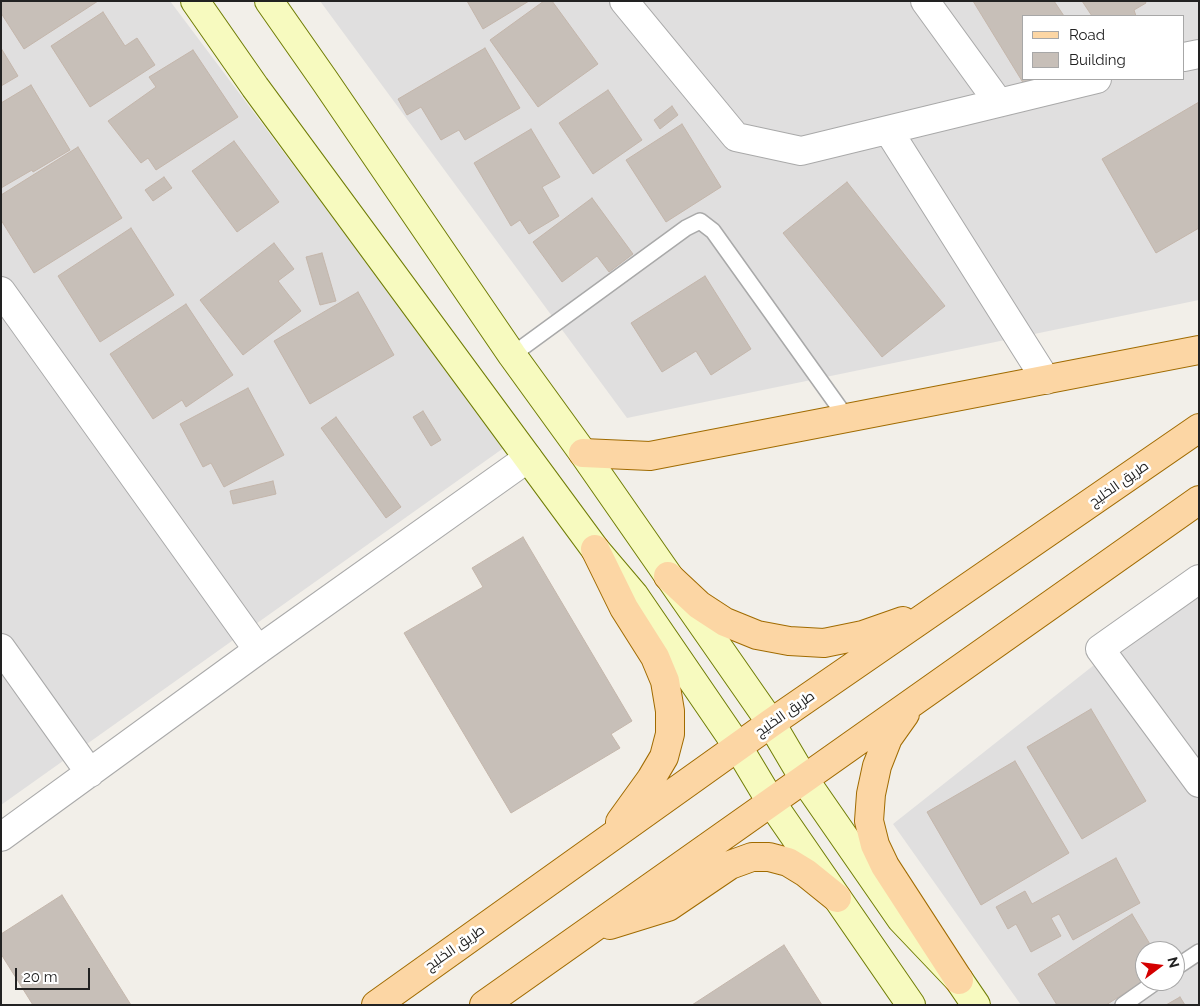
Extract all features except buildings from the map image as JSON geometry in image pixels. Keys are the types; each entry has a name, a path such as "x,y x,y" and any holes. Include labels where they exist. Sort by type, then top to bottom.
{"main road":[{"path":"582,453 650,456 1199,350"},
{"name":"طريق الخليج","path":"376,1005 771,723 1199,428"},
{"path":"484,1005 1199,500"},
{"path":"594,549 624,608 655,657 665,681 670,711 670,734 664,757 651,779 605,842"},
{"path":"668,576 699,604 725,622 757,635 789,641 824,643 863,636 939,607"},
{"path":"914,702 888,738 877,766 871,794 869,821 875,845 885,866 959,980"},
{"path":"583,934 668,907 730,865 752,857 788,862 806,872 837,898"}],"street":[{"path":"194,1 594,549 634,595 738,747 771,802 911,1005"},
{"path":"269,1 512,356 771,723 804,779 901,919 959,980 976,1005"},
{"path":"624,1 736,137 801,151 1093,80"},
{"path":"925,1 999,103"},
{"path":"1185,57 1199,54"},
{"path":"888,130 1046,380"},
{"path":"1,291 258,650"},
{"path":"1,837 258,650 528,458"},
{"path":"1199,579 1100,649 1199,783"},
{"path":"1,648 90,773"}],"lane":[{"path":"512,356 686,228 700,221 713,231 846,417"},
{"path":"1185,961 1199,952"},
{"path":"1123,1005 1143,991"}],"shaded area":[{"path":"1,1 170,1 505,447 1,805"},
{"path":"320,1 1199,1 1199,300 627,418"},
{"path":"1199,582 1199,1005 1021,1005 893,824"}]}
